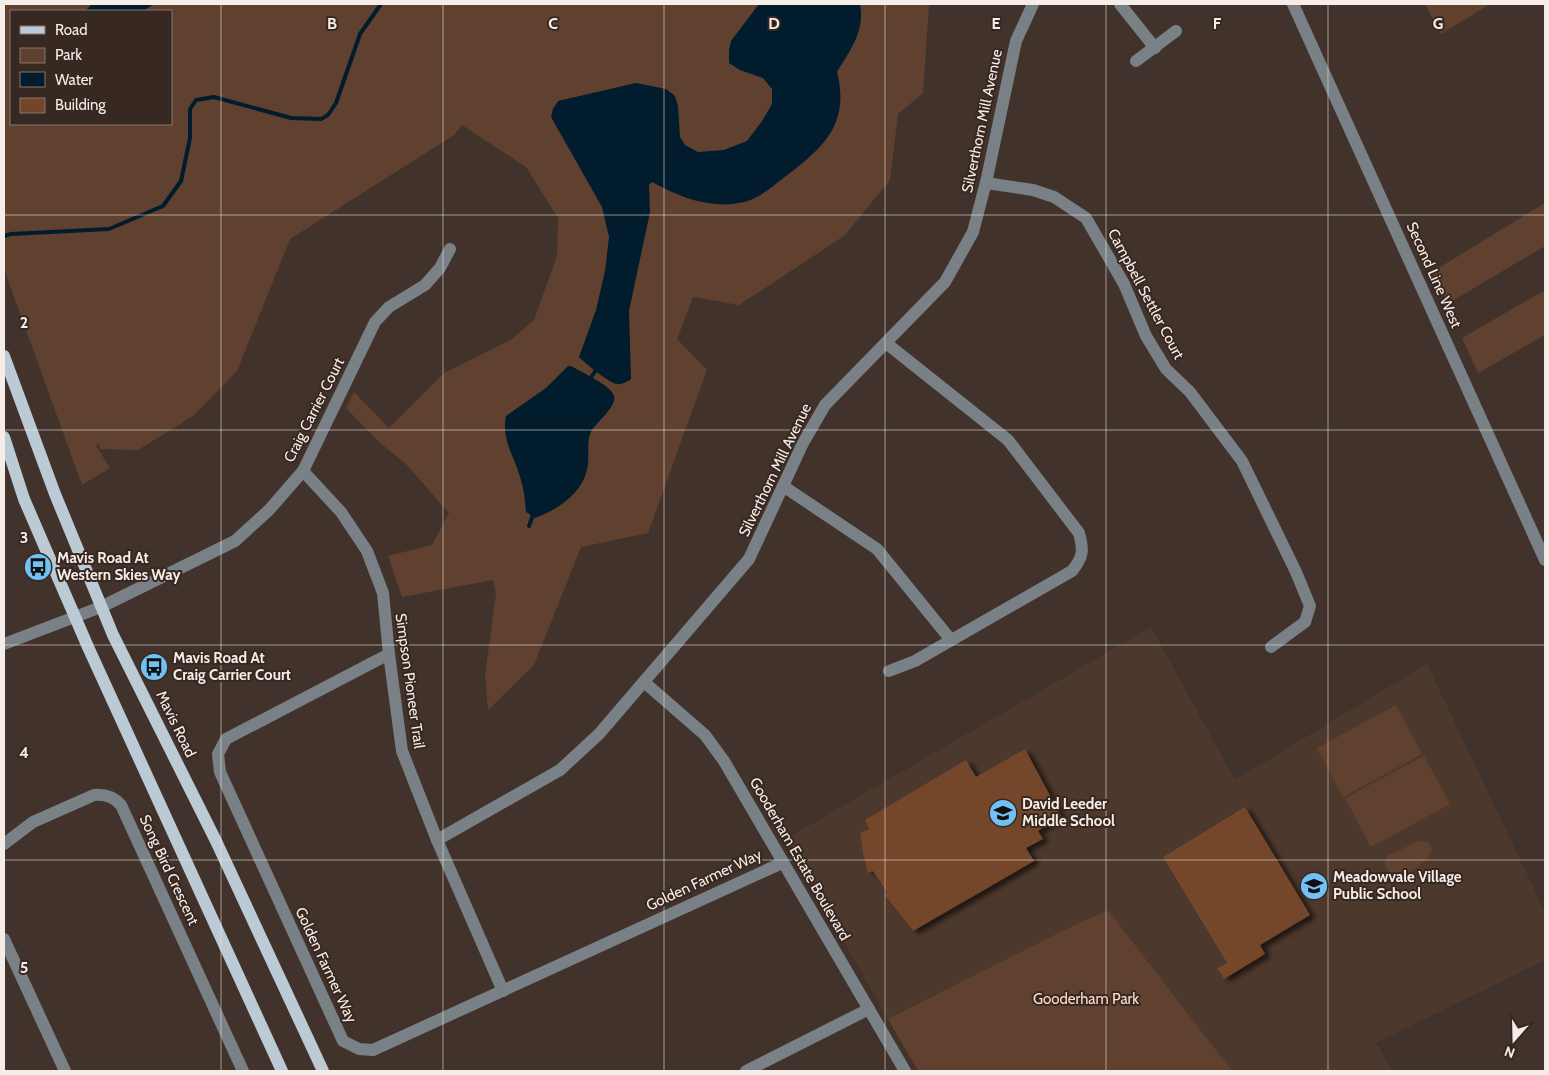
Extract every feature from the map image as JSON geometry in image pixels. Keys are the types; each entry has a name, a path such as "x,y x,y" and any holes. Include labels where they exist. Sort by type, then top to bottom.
{"main road":[{"name":"Mavis Road","path":"4,356 55,494 113,635 220,850 324,1071"},
{"path":"4,438 24,499 92,656 282,1071"}],"street":[{"name":"Silverthorn Mill Avenue","path":"437,840 560,770 599,734 749,559 803,443 825,405 945,282 973,232 986,183 1016,41 1033,4"},
{"path":"1120,4 1155,48"},
{"name":"Second Line West","path":"1293,4 1545,560"},
{"path":"1136,62 1176,31"},
{"name":"Campbell Settler Court","path":"986,183 1033,190 1054,197 1086,218 1124,284 1146,336 1166,370 1190,392 1242,461 1296,572 1310,606 1305,622 1271,647"},
{"name":"Craig Carrier Court","path":"4,644 101,606 235,541 269,510 303,470 375,322 389,308 425,285 440,268 450,249"},
{"path":"886,343 1008,440 1079,533 1083,546 1081,560 1072,571 915,661 889,671"},
{"name":"Simpson Pioneer Trail","path":"303,470 341,512 367,551 382,592 402,751 437,840 503,991"},
{"path":"784,486 877,549 951,640"},
{"name":"Golden Farmer Way","path":"389,654 226,739 218,754 220,772 343,1041 358,1049 374,1050 782,863"},
{"name":"Gooderham Estate Boulevard","path":"644,682 705,735 724,761 905,1071"},
{"name":"Song Bird Crescent","path":"4,844 33,822 94,795 104,795 118,802 243,1071"},
{"path":"4,939 65,1071"},
{"path":"746,1071 869,1009"}],"shaded area":[{"path":"1151,627 1235,780 1427,664 1545,912 1545,960 1376,1043 1393,1071 1232,1071 1108,910 1064,930 888,1019 786,839"}],"green space":[{"path":"4,4 929,4 923,93 898,114 890,180 844,236 739,305 693,297 677,339 707,370 648,533 581,547 534,665 488,710 485,675 496,594 493,580 402,597 388,556 432,545 449,513 407,465 379,442 346,408 354,392 389,428 444,373 512,339 534,320 557,256 558,218 526,167 462,125 454,135 290,239 237,371 193,416 138,450 100,449 99,444 96,446 110,468 82,485 4,269"},
{"path":"1425,4 1490,4 1441,34"},
{"path":"1545,203 1545,246 1447,304 1432,272"},
{"path":"1545,290 1545,335 1478,373 1462,338"},
{"path":"1396,705 1422,754 1343,797 1317,748"},
{"path":"1424,756 1450,804 1371,847 1345,798"},
{"path":"1419,841 1429,842 1432,850 1427,860 1421,863 1419,867 1399,875 1390,875 1385,864 1387,856"},
{"name":"Gooderham Park","path":"1108,910 1232,1071 918,1071 888,1019 1064,930"}],"water":[{"path":"92,4 154,4 145,10 86,10"},
{"path":"759,4 860,4 860,23 856,40 837,72 840,106 837,120 831,133 812,155 771,188 750,200 732,204 708,203 673,193 652,182 649,185 650,212 629,311 631,379 624,383 616,384 591,368 579,357 596,310 605,271 609,237 602,207 551,117 553,109 558,101 636,83 666,89 675,96 678,106 680,137 685,145 698,152 724,150 747,141 772,104 772,89 763,78 740,70 729,63 729,50 731,41"},
{"path":"568,366 588,375 608,388 614,396 614,401 590,434 588,464 582,483 562,504 535,518 526,512 521,481 505,433 506,416 546,388"}],"building":[{"path":"1025,749 1061,816 1038,831 1043,839 1026,848 1034,861 913,931 884,894 887,892 873,871 868,873 860,833 869,829 865,820 966,760 976,777"},
{"path":"1245,807 1310,915 1260,945 1265,954 1224,979 1217,968 1227,963 1163,857"}],"waterway":[{"path":"4,236 11,234 109,229 163,206 181,181 190,138 190,109 196,100 214,97 291,118 321,119 328,115 336,103 360,34 381,4"},
{"path":"588,382 598,367"},
{"path":"529,526 534,512"}],"place":[{"name":"Mavis Road At Western Skies Way","path":"38,567"},
{"name":"Mavis Road At Craig Carrier Court","path":"154,667"},
{"name":"David Leeder Middle School","path":"1003,813"},
{"name":"Meadowvale Village Public School","path":"1314,886"}]}
